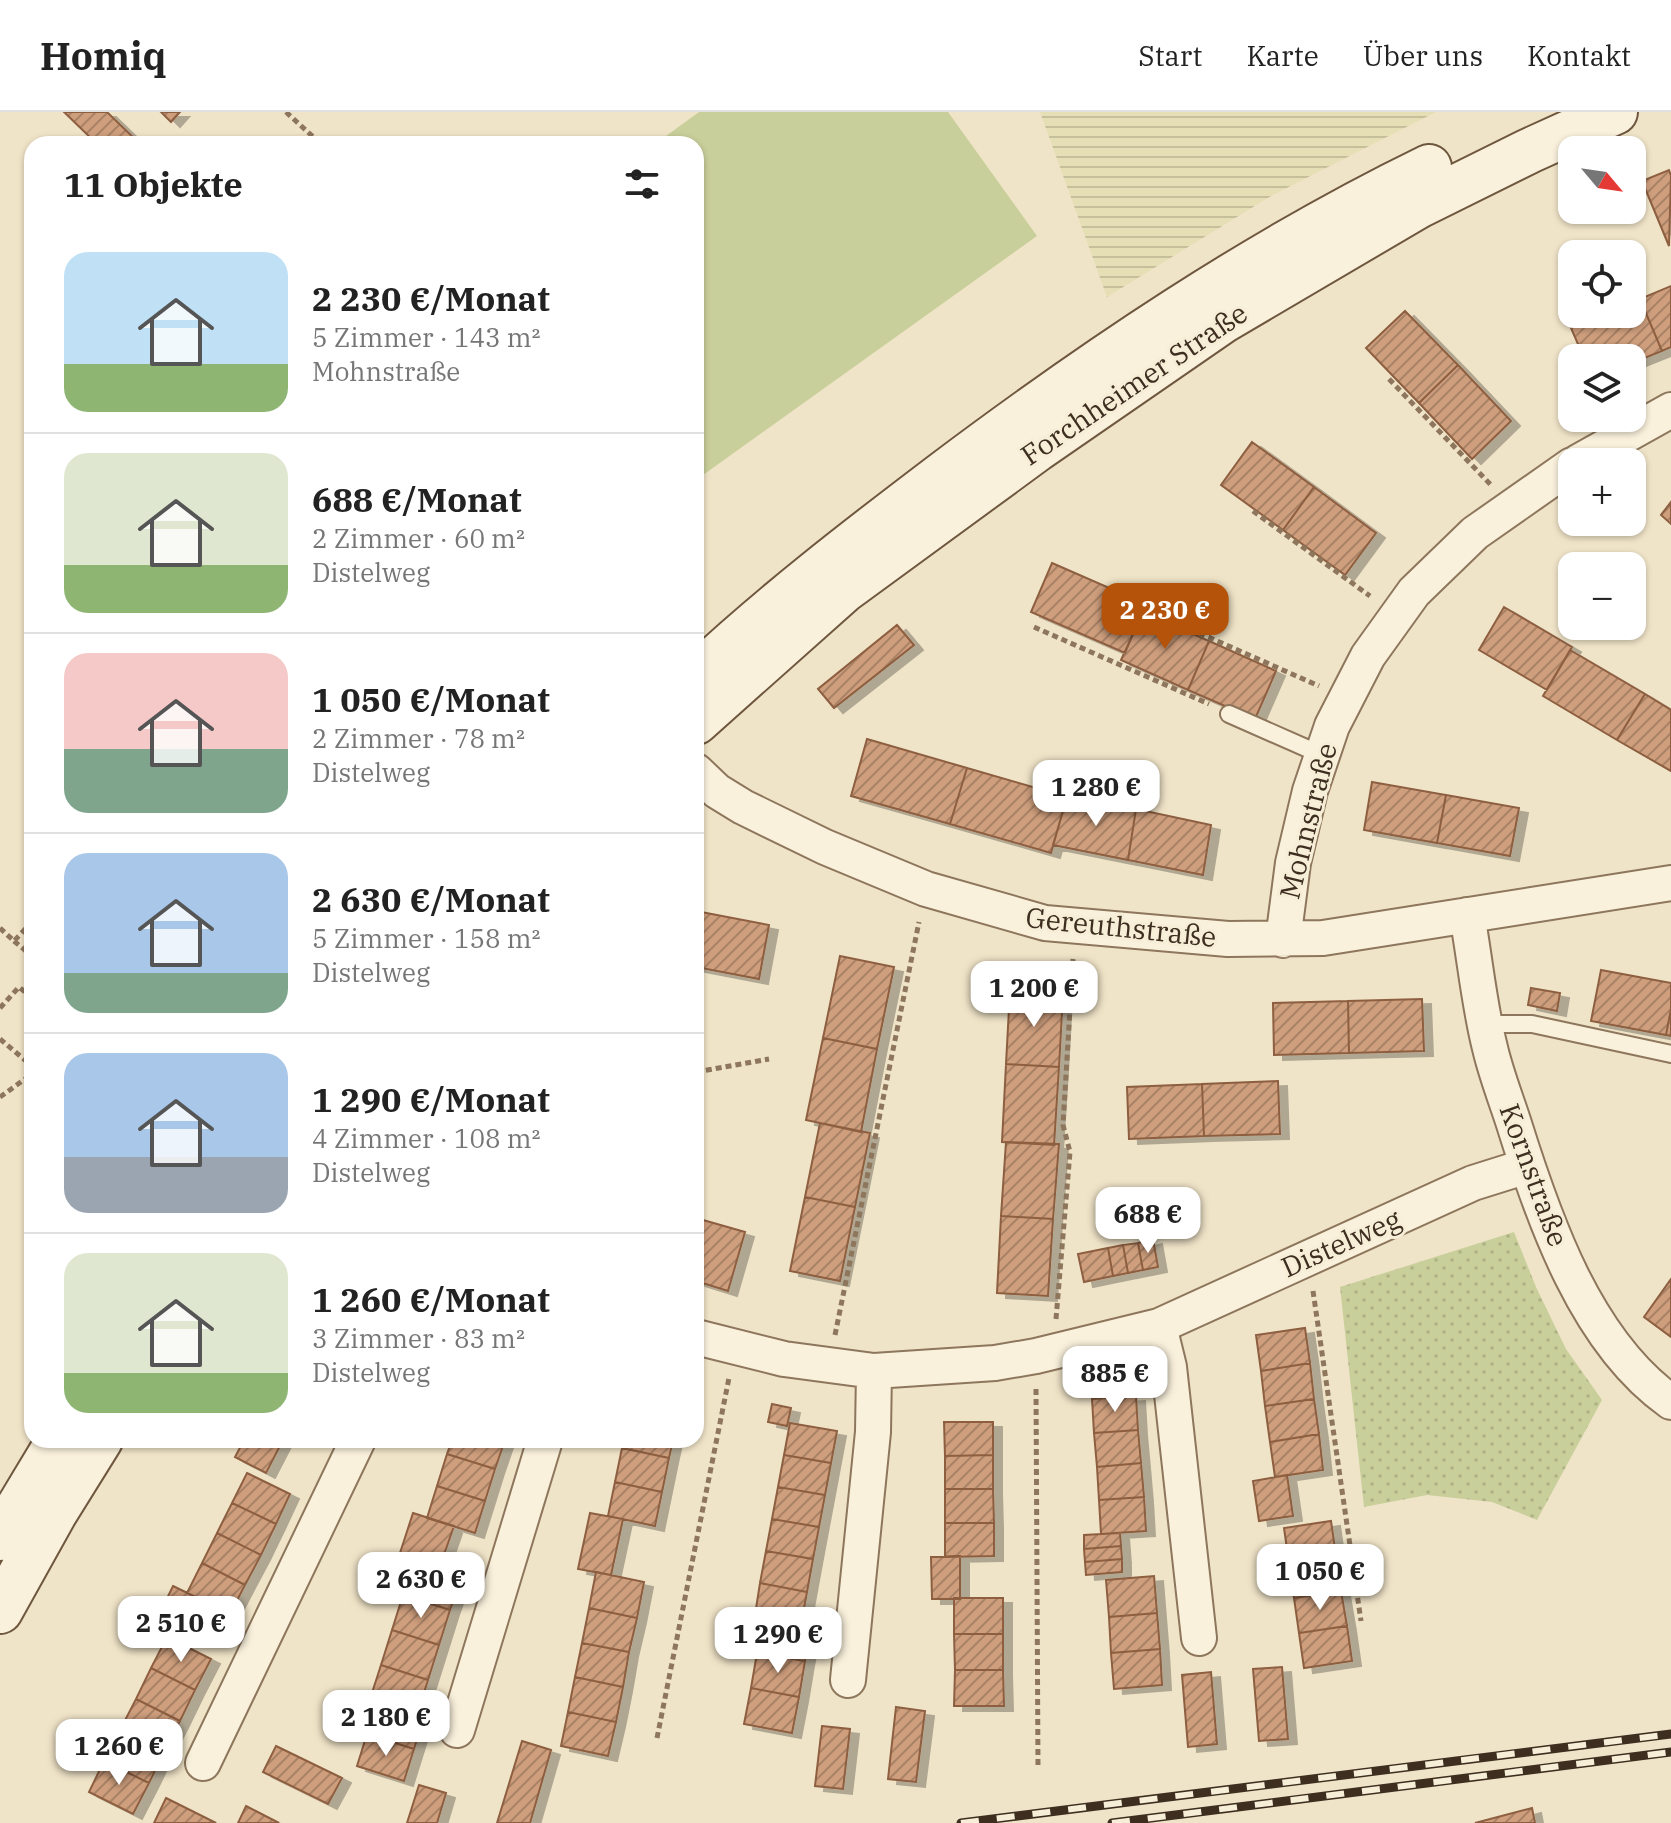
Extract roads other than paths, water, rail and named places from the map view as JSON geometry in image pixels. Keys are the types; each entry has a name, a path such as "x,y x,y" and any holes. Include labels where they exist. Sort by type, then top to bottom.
{"street":[{"name":"Forchheimer Straße","path":"704,669 827,562 1014,420 1196,299 1300,236 1405,179 1543,112"},
{"name":"Forchheimer Straße","path":"704,715 843,591 1025,457 1224,320 1418,206 1615,112"},
{"path":"1603,448 1671,410"},
{"name":"Mohnstraße","path":"1283,940 1293,863 1310,791 1332,726 1368,656 1414,592 1475,533 1558,475"},
{"name":"Gereuthstraße","path":"704,779 743,807 825,847 926,889 1045,923 1143,933 1283,940 1323,938 1671,883"},
{"name":"Kornstraße","path":"1467,915 1489,1047 1550,1227 1580,1291 1616,1351 1657,1393 1671,1402"},
{"name":"Distelweg","path":"704,1339 828,1366 874,1371 995,1363 1045,1354 1159,1326 1473,1183 1527,1166"},
{"path":"1159,1326 1169,1367 1199,1638"},
{"path":"848,1680 873,1432 874,1371"},
{"path":"0,1611 30,1500 55,1448"},
{"path":"0,1538 30,1500 91,1448"},
{"path":"203,1763 354,1448"},
{"path":"457,1730 543,1448"}],"lane":[{"path":"1229,714 1322,755"},
{"path":"1486,1024 1532,1024 1671,1054"}],"railway":[{"path":"961,1823 1671,1734"},
{"path":"1112,1823 1671,1752"}]}
